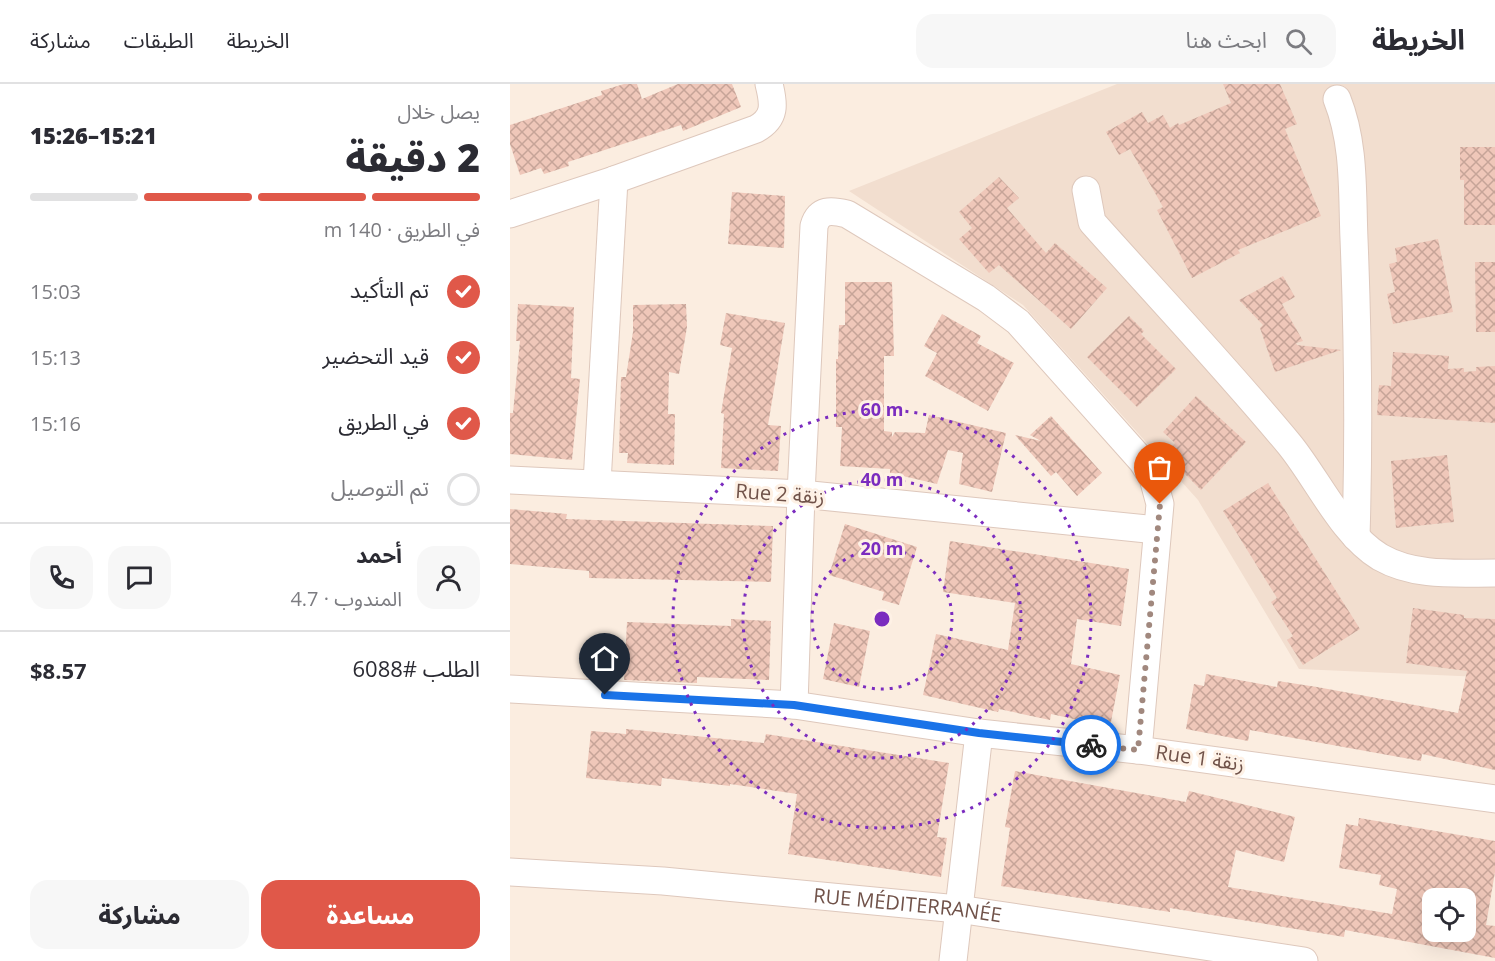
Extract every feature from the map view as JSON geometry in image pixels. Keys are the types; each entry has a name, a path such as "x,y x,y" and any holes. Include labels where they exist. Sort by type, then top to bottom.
{"street":[{"path":"510,214 614,180 767,123 772,114 769,84"},
{"path":"1337,99 1349,136 1355,265 1359,435 1356,537"},
{"path":"597,483 614,180"},
{"path":"1086,190 1092,222 1290,445 1356,537 1378,556 1399,566 1424,572 1495,573"},
{"path":"794,705 801,494 814,226 817,218 823,212 833,210 846,214 986,297 1018,322 1120,435 1153,478 1160,504 1138,750"},
{"name":"Rue 2 زنقة","path":"510,480 801,494 1157,530"},
{"name":"Rue 1 زنقة","path":"510,689 794,705 979,733 1138,750 1495,799"},
{"path":"953,961 979,733"},
{"name":"RUE MÉDITERRANÉE","path":"510,872 663,881 958,909 1304,961"}],"shaded area":[{"path":"1117,84 1495,84 1495,627 1482,677 1299,669 1198,500 1023,305 849,191"}],"building":[{"path":"624,84 637,84 642,99 678,84 732,84 741,107 683,131 681,125 568,162 569,166 544,174 541,168 520,175 510,144 510,125 602,95 601,91"},
{"path":"1223,84 1280,84 1297,124 1285,129 1321,216 1238,250 1240,253 1192,278 1157,210 1163,207 1130,149 1119,155 1106,132 1142,112 1148,123 1163,115 1170,128 1178,123 1179,125 1231,103"},
{"path":"1460,147 1495,147 1495,225 1464,225 1464,180 1460,180"},
{"path":"999,177 1019,198 1007,208 1046,253 1055,243 1107,288 1071,329 999,265 989,273 959,239 972,228 959,212"},
{"path":"732,192 785,196 784,248 728,244"},
{"path":"1438,239 1453,312 1393,324 1387,294 1395,292 1389,264 1397,262 1395,248"},
{"path":"1475,262 1495,262 1495,332 1476,332"},
{"path":"1283,276 1295,297 1282,304 1303,341 1296,343 1297,345 1341,350 1275,372 1260,328 1263,325 1239,300"},
{"path":"845,282 892,282 894,356 884,356 884,431 892,432 892,437 895,432 925,433 929,415 1006,433 992,492 959,484 963,453 948,450 937,484 890,473 890,469 840,466 842,427 836,427 836,359 838,359 839,325 845,325"},
{"path":"518,304 574,307 571,378 580,379 572,460 510,454 510,413 513,413 520,341 516,341"},
{"path":"686,304 687,327 679,374 669,372 668,414 675,414 674,465 627,463 628,453 619,453 621,377 626,377 633,332 633,305"},
{"path":"726,313 785,323 768,425 781,426 778,471 721,468 724,414 721,413 732,348 720,345"},
{"path":"942,314 981,336 977,343 1014,363 988,411 925,376 937,353 924,346"},
{"path":"1129,316 1144,331 1141,334 1176,369 1137,407 1087,357"},
{"path":"1393,352 1449,356 1448,369 1464,368 1464,372 1476,371 1476,367 1495,366 1495,423 1377,415 1379,385 1391,386"},
{"path":"1196,396 1246,442 1201,490 1165,454 1175,443 1163,432"},
{"path":"1051,416 1102,473 1077,496 1056,472 1051,476 1015,435 1041,441 1030,435"},
{"path":"1447,455 1454,522 1396,528 1391,461"},
{"path":"1268,483 1360,629 1303,665 1287,640 1293,636 1271,602 1277,598 1223,511"},
{"path":"510,509 567,514 566,519 773,526 771,582 589,578 589,571 510,564"},
{"path":"845,524 917,547 899,605 882,600 884,592 829,575"},
{"path":"950,541 1129,569 1121,626 1077,619 1071,664 1120,675 1110,727 1051,714 1050,720 999,709 998,712 923,695 936,634 1008,650 1015,603 943,592"},
{"path":"1413,608 1464,615 1464,618 1495,619 1495,770 1422,754 1421,761 1250,730 1248,741 1186,729 1194,684 1204,686 1206,674 1277,687 1278,681 1317,687 1458,713 1467,671 1406,663"},
{"path":"731,619 771,621 769,680 697,677 697,683 624,680 627,622 731,626"},
{"path":"834,623 870,631 859,687 823,679"},
{"path":"626,729 764,743 766,734 949,763 937,837 947,838 941,877 788,854 797,794 730,784 730,786 662,778 661,786 586,778 591,731 626,734"},
{"path":"1015,771 1186,802 1189,791 1295,817 1284,862 1236,850 1228,887 1392,914 1397,889 1379,885 1381,875 1339,868 1346,824 1358,826 1359,818 1495,841 1495,872 1486,925 1495,926 1495,958 1345,930 1344,937 1170,908 1170,912 1001,886 1010,828 1005,827"}],"way so far":[{"path":"1091,745 1138,750 1160,504"}],"route":[{"path":"605,695 794,705 979,733 1091,745"}]}
